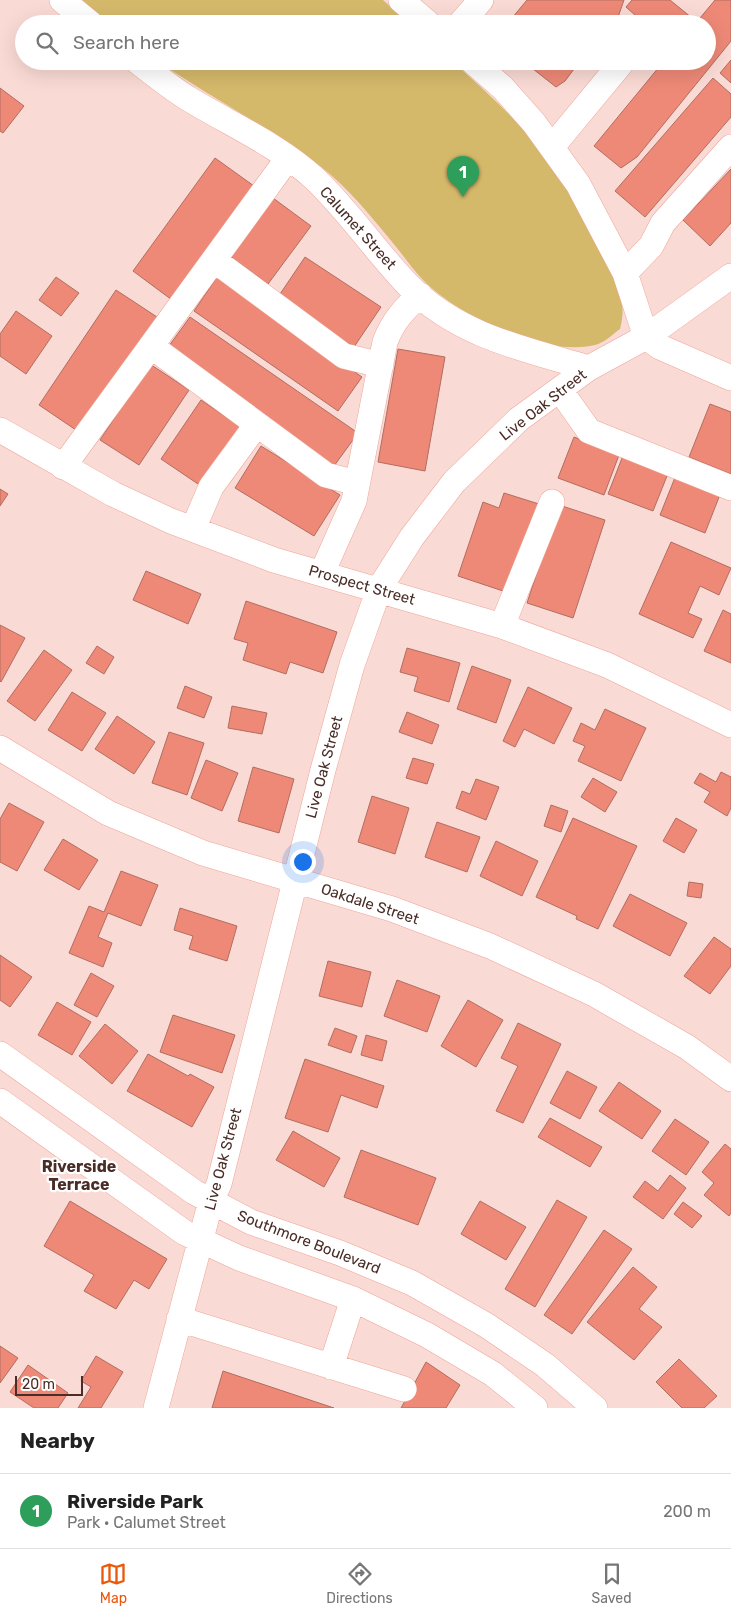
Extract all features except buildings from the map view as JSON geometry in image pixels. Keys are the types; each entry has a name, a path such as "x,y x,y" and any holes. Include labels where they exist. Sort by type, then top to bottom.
{"street":[{"path":"62,0 80,15"},
{"path":"401,0 418,15"},
{"path":"468,15 481,0"},
{"name":"Calumet Street","path":"149,70 187,98 288,158 313,178 420,295 438,310 475,333 497,342 589,368"},
{"path":"482,70 503,88 534,123 578,184 599,220 625,273 646,337 660,347 731,378"},
{"path":"552,147 616,70"},
{"path":"625,273 651,246 663,222 731,147"},
{"path":"63,467 288,158"},
{"path":"214,260 344,356 381,364"},
{"name":"Live Oak Street","path":"156,1408 179,1319 197,1260 211,1201 219,1184 294,880 352,665 379,589 412,537 454,482 519,419 589,368 646,337 731,276"},
{"path":"322,573 348,516 357,483 381,364 391,327 406,308 420,295"},
{"path":"151,346 326,475 357,483"},
{"path":"560,390 589,430 731,488"},
{"path":"193,529 211,487 257,424"},
{"name":"Prospect Street","path":"0,430 113,494 193,529 274,560 502,626 607,665 731,725"},
{"path":"502,626 552,502"},
{"name":"Oakdale Street","path":"0,748 108,813 203,853 392,909 490,946 594,994 687,1047 731,1079"},
{"name":"Southmore Boulevard","path":"0,1054 194,1192 251,1222 340,1253 412,1283 486,1325 531,1355 595,1408"},
{"path":"0,1101 185,1233 239,1258 353,1299 426,1334 485,1369 535,1408"},
{"path":"331,1367 353,1299"},
{"path":"179,1319 404,1389"}],"shaded area":[{"path":"80,0 383,0 400,15 98,15"},
{"path":"172,70 462,70 513,118 554,166 574,199 614,277 621,296 622,317 620,329 598,344 574,347 551,345 527,339 503,331 480,320 439,294 423,280 361,205 320,166 280,138"}],"place":[{"name":"Riverside Park","path":"463,197"}],"district":[{"name":"Riverside Terrace","path":"79,1175"}]}
